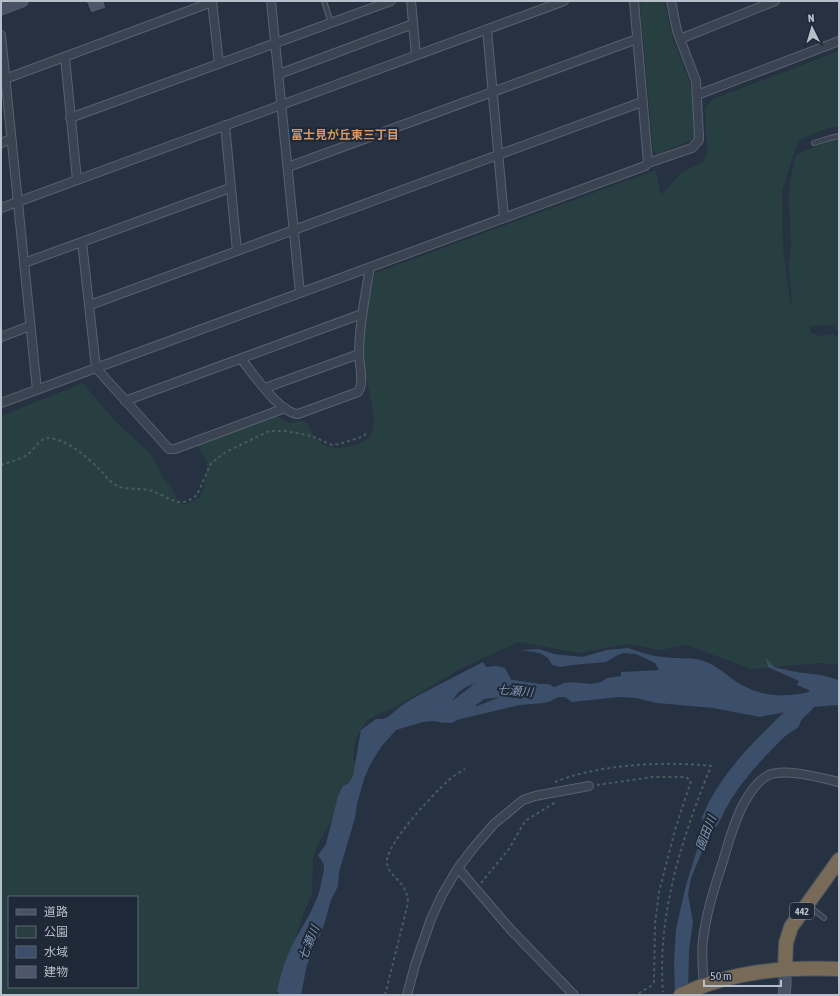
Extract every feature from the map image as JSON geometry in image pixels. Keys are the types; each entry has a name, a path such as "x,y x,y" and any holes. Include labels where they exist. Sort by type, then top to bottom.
{"highway":[{"name":"442","path":"785,969 786,943 789,932 839,860"},
{"path":"681,995 702,986 739,975 785,969 839,969"}],"street":[{"path":"1,9 22,1"},
{"path":"271,1 300,293"},
{"path":"70,118 332,23 373,4 391,1"},
{"path":"410,1 416,55"},
{"path":"1,208 564,1"},
{"path":"634,1 648,162"},
{"path":"1,403 645,166 648,162 692,148 699,136 696,81 680,39 671,1"},
{"path":"680,39 776,1"},
{"path":"5,79 212,2 219,64"},
{"path":"278,74 413,24"},
{"path":"487,29 504,218"},
{"path":"1,35 37,390"},
{"path":"288,167 637,39"},
{"path":"697,95 839,41"},
{"path":"65,57 77,180"},
{"path":"90,305 642,102"},
{"path":"225,125 237,251"},
{"path":"1,143 12,139"},
{"path":"24,263 230,188"},
{"path":"82,242 96,368 169,448 172,450 285,408"},
{"path":"241,358 274,400 292,413 298,414 358,392 361,387 359,354 362,314 370,267"},
{"path":"125,401 362,314"},
{"path":"1,337 30,326"},
{"path":"265,388 359,354"},
{"path":"702,986 702,947 704,928 717,880 734,827 742,807 750,794 762,779 776,773 786,772 839,782"},
{"path":"407,995 431,919 442,895 458,868 494,824 523,800 535,796 589,786"},
{"path":"458,868 511,930 574,995"},
{"path":"784,995 785,969"}],"lane":[{"path":"324,1 332,23"},
{"path":"814,143 839,136"},
{"path":"807,904 824,918"}],"path":[{"path":"1,465 28,455 43,440 51,438 76,450 89,459 114,485 121,488 142,488 175,501 183,502 197,495 211,463 226,452 269,430 285,431 312,436 332,444 340,444 364,436 366,433"},
{"path":"551,784 581,775 619,767 684,763 711,766 687,831 667,907 662,966 663,992"},
{"path":"385,995 408,903 408,894 403,885 387,866 386,857 404,830 436,792 449,779 466,768"},
{"path":"589,786 653,777 686,777 691,781 668,855 659,892 655,924 654,982 651,986 636,995"},
{"path":"475,888 483,881 510,849 525,821 558,801"}],"green space":[{"path":"646,1 664,1 672,36 690,83 692,94 695,136 692,140 658,154 653,151 640,4"},
{"path":"839,51 839,127 827,128 798,141 782,191 783,247 790,301 792,306 789,265 791,246 789,200 790,181 796,155 828,141 839,141 839,331 837,331 835,325 809,325 811,333 821,336 831,334 839,337 839,665 821,663 752,669 686,645 660,650 628,644 579,653 519,642 462,668 397,706 367,720 355,740 353,759 357,763 358,773 317,846 313,858 312,894 304,912 281,983 275,995 1,995 1,416 83,383 115,421 152,455 164,479 171,486 179,503 185,505 200,497 205,483 207,468 206,460 198,447 203,440 274,414 290,423 300,421 305,422 309,425 314,437 327,446 337,448 363,442 371,435 374,422 372,404 365,372 364,334 367,309 375,273 656,170 661,195 681,173 703,162 707,154 705,109 713,99"}],"water":[{"path":"628,648 654,656 705,661 718,668 743,686 770,695 799,694 809,692 809,690 797,685 799,681 768,667 766,658 774,667 796,672 821,675 839,680 839,705 811,707 805,710 799,726 796,729 779,740 769,744 755,756 714,823 691,878 688,894 693,922 689,950 688,995 675,995 674,963 676,929 686,885 708,815 716,801 730,792 741,767 751,750 760,743 786,729 795,718 796,710 760,717 713,708 657,703 636,698 619,697 572,702 565,697 559,697 545,703 520,705 444,723 436,721 423,722 396,730 381,747 370,765 364,779 355,818 339,872 338,886 331,900 324,925 307,965 301,995 280,995 277,991 286,960 294,941 309,915 320,888 324,866 318,855 326,844 338,796 343,786 349,783 353,776 361,730 376,719 383,719 389,716 417,696 483,662 486,667 497,666 505,668 511,679 508,682 496,680 476,683 469,686 458,693 453,700 462,707 477,706 511,693 531,688 555,687 564,683 572,682 591,684 601,682 607,678 621,676 621,672 659,670 655,663 636,654 623,653 606,662 561,667 552,665 548,658 540,653 520,650 539,649 554,654 582,657 607,650"}],"building":[{"path":"86,1 104,1 106,8 91,13"}],"waterway":[{"name":"七瀬川","path":"439,713 450,714 481,690 505,688 547,693"},
{"name":"園田川","path":"711,819 719,802 740,771 806,703"}],"district":[{"name":"富士見が丘東三丁目","path":"345,135"}]}
